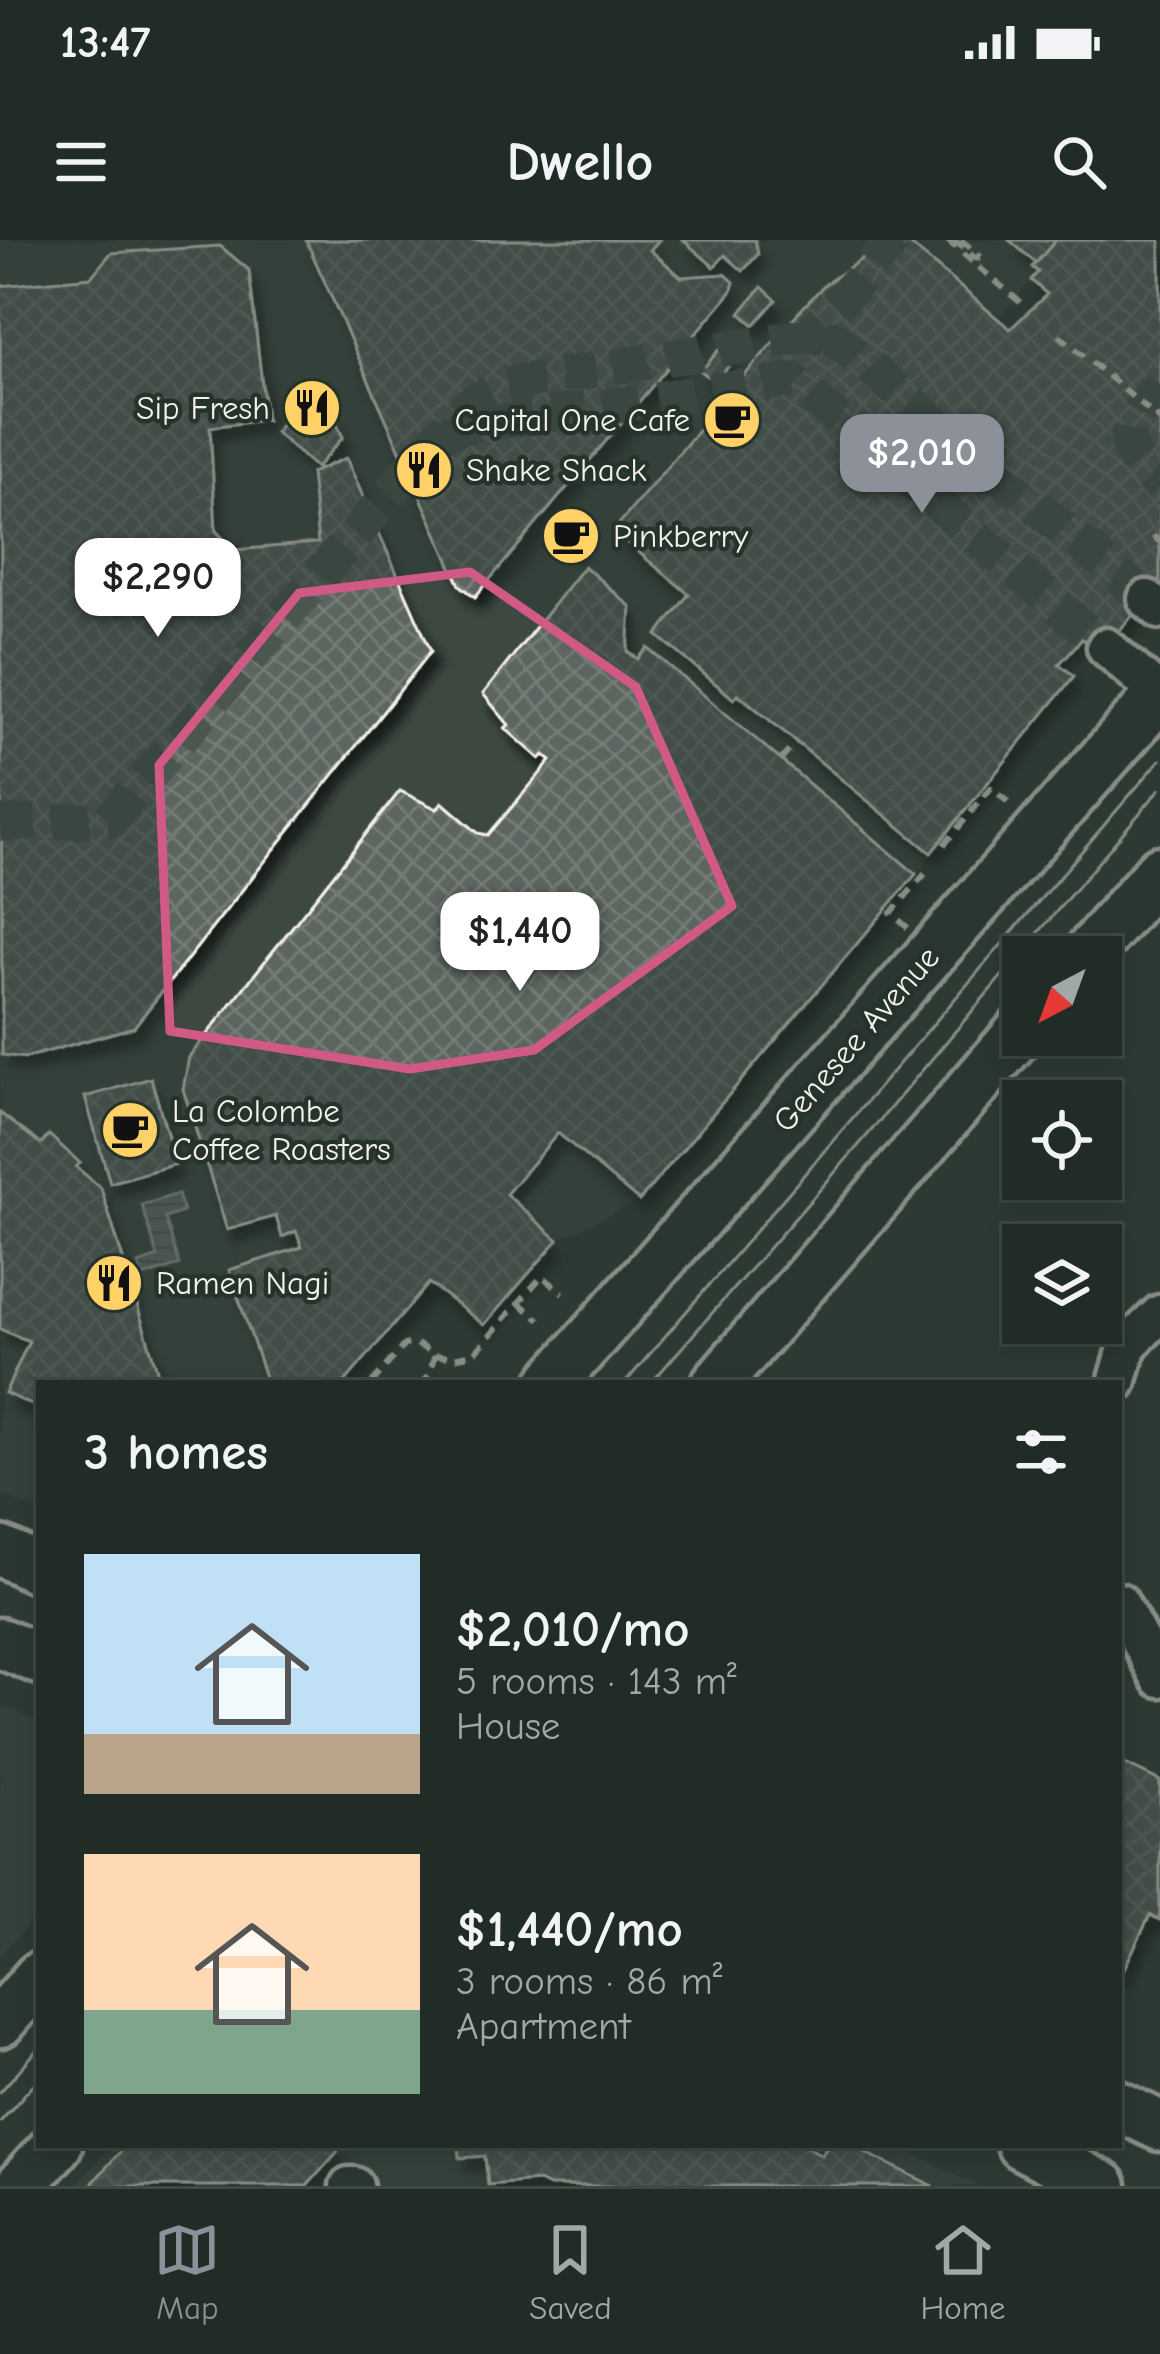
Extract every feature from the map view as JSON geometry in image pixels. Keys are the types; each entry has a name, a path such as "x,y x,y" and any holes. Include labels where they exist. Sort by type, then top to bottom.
{"main road":[{"name":"Genesee Avenue","path":"554,1380 1160,694"},
{"path":"1103,936 1160,871"},
{"path":"720,1380 1002,1053"},
{"path":"0,1551 36,1568"},
{"path":"0,1642 36,1659"},
{"path":"0,2022 36,1980"},
{"path":"1122,2107 1160,2126"},
{"path":"20,2186 54,2148"},
{"path":"1028,2148 1102,2186"}],"lane":[{"path":"1106,647 1160,694"},
{"path":"1118,1380 1128,1345 1160,1314"},
{"path":"1122,1615 1130,1651 1160,1678"}],"path":[{"path":"958,241 979,261"},
{"path":"958,241 1027,308"},
{"path":"1059,334 1160,420"},
{"path":"781,760 797,741"},
{"path":"944,845 991,788 1014,807"},
{"path":"908,928 891,914 925,874"},
{"path":"375,1380 404,1345 415,1343 435,1355 453,1358 474,1354 542,1276 563,1293"},
{"path":"519,1303 540,1320"},
{"path":"425,1380 435,1355"}],"highlighted area":[{"path":"470,572 636,687 732,906 534,1050 410,1069 170,1031 159,765 299,593"}],"shaded area":[{"path":"0,240 1056,240 1033,267 1038,272 998,320 1160,521 1160,583 1074,676 916,874 639,1201 558,1240 484,1325 429,1283 347,1380 36,1380 36,1510 0,1494"},
{"path":"178,1194 183,1212 165,1218 180,1265 142,1277 138,1264 158,1257 142,1205"},
{"path":"0,1705 36,1720 36,1915 0,1956"},
{"path":"109,2148 904,2148 977,2186 75,2186"}],"building":[{"path":"306,240 659,240 650,250 681,277 725,274 734,282 731,292 475,597 460,585"},
{"path":"683,240 755,240 758,254 743,271 725,255 714,267"},
{"path":"889,240 905,240 1010,329 1047,294 1031,280 1038,272 1032,267 1056,240 1160,240 1160,583 1102,651 1082,639 1059,664 1074,676 931,853 738,694 734,699 657,635 689,594 613,531 824,285"},
{"path":"1009,240 1056,240 1036,263"},
{"path":"220,246 249,270 266,420 210,427 216,531 235,550 318,543 311,473 346,458 431,651 134,1027 25,1058 2,1055 0,286 91,277 111,253"},
{"path":"762,287 776,300 754,325 740,313"},
{"path":"720,349 733,361 715,382 701,371"},
{"name":"Sip Fresh","path":"317,384 343,437 316,468 275,432"},
{"name":"Pinkberry","path":"571,523 584,534 571,549 557,538"},
{"path":"584,566 631,607 628,652 638,659 648,648 916,874 639,1201 558,1133 506,1194 558,1240 484,1325 429,1283 347,1380 266,1380 229,1270 302,1247 296,1231 282,1237 276,1216 227,1230 183,1089 189,1057 400,791 437,809 442,802 478,833 488,835 551,761 544,755 540,759 505,728 509,725 483,694"},
{"name":"La Colombe Coffee Roasters","path":"151,1078 176,1164 110,1183 85,1097"},
{"path":"0,1113 41,1144 49,1135 101,1188 160,1380 36,1380 36,1407 5,1393 29,1341 0,1329"},
{"path":"1122,1762 1160,1781 1160,1920 1150,1915 1122,1973"},
{"path":"123,2148 338,2148 307,2186 90,2186"},
{"path":"459,2148 809,2148 822,2155 826,2148 856,2148 933,2186 549,2186 539,2181 488,2185 485,2156 460,2158"}],"tunnel":[{"path":"804,349 810,335 894,240"},
{"path":"0,823 110,820 440,435 469,405 506,384 810,335 834,338 1147,599"},
{"path":"444,434 461,427 792,380 1106,647"},
{"path":"1160,385 1138,413 1128,436 1135,459 1160,486"}],"tram line":[{"path":"628,1380 1160,760"},
{"path":"654,1380 1160,789"},
{"path":"0,2092 36,2051"},
{"path":"0,2122 36,2081"}],"place":[{"name":"Sip Fresh","path":"312,408"},
{"name":"Capital One Cafe","path":"732,420"},
{"name":"Shake Shack","path":"424,470"},
{"name":"Pinkberry","path":"571,536"},
{"name":"La Colombe Coffee Roasters","path":"130,1130"},
{"name":"Ramen Nagi","path":"114,1283"}]}
